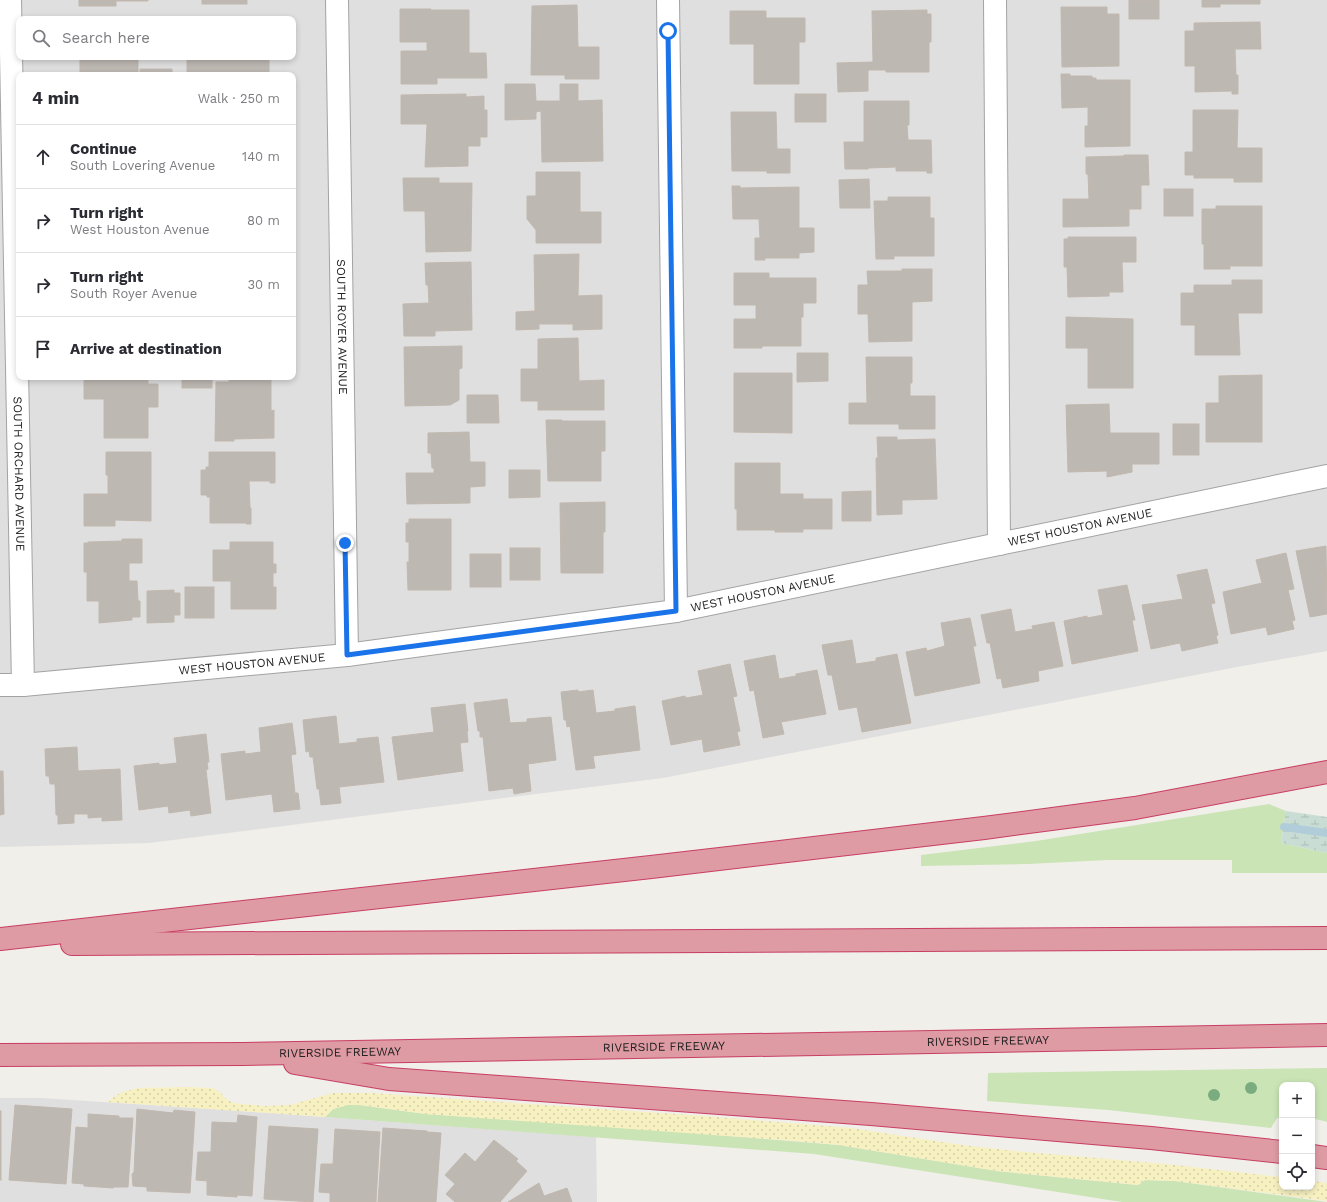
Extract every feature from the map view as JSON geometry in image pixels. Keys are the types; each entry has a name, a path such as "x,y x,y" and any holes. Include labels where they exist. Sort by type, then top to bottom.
{"highway":[{"path":"0,939 651,867 976,829 1135,808 1327,772"},
{"path":"0,944 1327,938"},
{"name":"RIVERSIDE FREEWAY","path":"0,1055 243,1054 1327,1035"},
{"path":"243,1054 389,1079 871,1114 1151,1138 1279,1152"},
{"path":"1315,1156 1327,1158"}],"street":[{"name":"SOUTH ORCHARD AVENUE","path":"10,0 5,44 8,367 23,685"},
{"name":"SOUTH ROYER AVENUE","path":"337,0 347,655"},
{"path":"668,0 676,611"},
{"path":"996,0 999,544"},
{"name":"WEST HOUSTON AVENUE","path":"0,685 23,685 347,655 676,611 1327,476"}],"shaded area":[{"path":"0,0 1327,0 1327,651 663,778 149,843 0,847"},
{"path":"0,1098 41,1098 271,1113 596,1137 597,1202 0,1202"}],"green space":[{"path":"1269,804 1286,811 1281,843 1327,853 1327,873 1232,873 1232,860 1108,860 1028,864 921,866 921,855 1036,841"},
{"path":"1286,811 1327,817 1327,853 1281,843"},
{"path":"1327,1068 1327,1122 1315,1119 1315,1082 1279,1082 1279,1118 1277,1118 1271,1128 1108,1110 987,1101 988,1073"},
{"path":"348,1105 359,1105 426,1114 644,1129 839,1145 997,1171 1138,1185 1145,1180 1175,1181 1327,1202 1122,1202 814,1154 325,1117 333,1109"}],"sand":[{"path":"138,1088 212,1088 220,1092 226,1099 233,1103 264,1106 290,1105 333,1093 372,1093 704,1116 851,1128 962,1145 1166,1164 1279,1177 1279,1190 1315,1190 1315,1181 1327,1183 1327,1201 1175,1181 1145,1180 1138,1185 997,1171 839,1145 426,1114 359,1105 348,1105 333,1109 325,1117 107,1102 120,1093"}],"building":[{"path":"79,0 148,1 116,1 116,6 79,6"},
{"path":"202,0 247,0 247,4 202,4"},
{"path":"1129,0 1159,0 1159,19 1129,19"},
{"path":"1202,0 1260,0 1260,4 1220,4 1220,7 1202,7"},
{"path":"577,5 578,47 599,47 599,79 565,79 565,75 531,75 532,6"},
{"path":"1061,7 1107,7 1107,14 1119,14 1119,66 1062,67"},
{"path":"400,9 469,10 469,53 486,53 487,78 437,78 437,84 401,84 401,51 427,51 427,42 400,42"},
{"path":"927,10 927,14 931,14 929,72 886,72 886,70 868,70 868,91 838,92 837,63 873,62 872,11"},
{"path":"730,11 766,11 766,18 805,18 805,42 799,42 799,84 754,84 754,44 730,44"},
{"path":"1260,22 1261,49 1235,49 1236,75 1238,75 1238,94 1232,94 1232,91 1195,92 1195,66 1185,66 1185,31 1194,31 1194,23"},
{"path":"80,60 138,60 138,72 80,72"},
{"path":"187,60 269,60 269,72 187,72"},
{"path":"140,69 172,69 172,72 140,72"},
{"path":"1061,74 1070,74 1070,76 1092,76 1092,78 1096,78 1096,80 1130,80 1130,146 1085,147 1085,126 1088,126 1088,107 1062,108"},
{"path":"505,84 535,84 536,101 560,101 560,84 578,84 578,101 602,100 603,161 542,162 541,111 536,112 536,119 505,120"},
{"path":"466,94 466,97 484,96 484,110 487,110 487,137 480,137 480,146 468,146 468,166 425,167 427,124 401,124 401,95"},
{"path":"795,94 826,94 826,122 795,122"},
{"path":"864,101 909,101 909,125 907,125 908,140 931,140 932,173 927,173 927,171 896,171 896,167 845,169 844,142 864,142"},
{"path":"1193,110 1238,110 1237,148 1262,148 1262,182 1234,182 1234,178 1194,178 1194,175 1185,175 1185,152 1193,152"},
{"path":"731,112 776,112 777,149 790,149 790,173 767,173 767,171 732,171"},
{"path":"1148,155 1149,185 1141,185 1141,209 1129,209 1129,226 1063,227 1063,199 1089,199 1088,174 1086,174 1086,157"},
{"path":"536,172 580,172 580,212 601,212 601,243 536,243 536,230 527,219 527,196 536,196"},
{"path":"403,178 439,178 439,183 472,183 471,251 426,252 425,211 404,211"},
{"path":"869,179 870,208 840,208 839,180"},
{"path":"732,186 740,186 740,188 799,187 799,228 814,228 814,252 799,253 799,258 765,258 765,260 755,260 755,238 760,238 759,219 733,219"},
{"path":"1164,189 1193,189 1193,216 1164,216"},
{"path":"888,197 930,197 930,218 934,218 934,256 894,256 894,259 876,259 874,201 888,201"},
{"path":"1216,206 1262,206 1262,266 1230,266 1230,269 1204,269 1202,209 1216,209"},
{"path":"1068,237 1136,237 1136,262 1122,262 1123,292 1109,292 1109,296 1068,297 1067,267 1064,267 1064,239 1068,239"},
{"path":"579,254 578,296 602,295 602,329 573,330 573,324 539,324 539,329 516,330 516,312 535,311 534,255"},
{"path":"471,262 472,330 435,331 435,336 404,336 403,304 429,303 425,263"},
{"path":"902,269 932,269 932,301 912,302 912,341 869,342 868,314 858,314 858,285 868,285 867,271 902,271"},
{"path":"734,273 769,273 769,278 816,278 816,303 803,303 803,317 801,317 801,346 734,348 734,319 756,319 756,305 734,305"},
{"path":"1232,280 1262,280 1262,313 1238,313 1240,355 1195,355 1195,325 1181,325 1181,293 1194,293 1194,285 1232,285"},
{"path":"1066,317 1133,319 1133,388 1088,388 1088,348 1066,348"},
{"path":"578,338 579,381 604,380 604,410 538,410 538,401 521,401 521,369 538,369 538,339"},
{"path":"462,346 462,368 459,369 459,400 450,405 405,406 404,347"},
{"path":"797,353 828,353 828,381 797,382"},
{"path":"866,357 912,357 912,383 910,383 910,396 935,396 935,429 899,429 899,424 849,424 849,403 867,403"},
{"path":"734,373 792,373 792,433 734,432"},
{"path":"1262,375 1262,442 1206,442 1206,403 1219,403 1219,376"},
{"path":"84,380 148,380 148,384 158,384 158,407 148,407 148,438 104,438 104,399 84,399"},
{"path":"182,380 212,380 212,388 182,388"},
{"path":"229,380 271,380 271,411 274,410 274,438 215,441 216,382 229,382"},
{"path":"467,395 498,395 499,423 467,423"},
{"path":"1109,404 1110,433 1159,433 1159,464 1132,464 1132,472 1107,477 1107,471 1068,472 1066,405"},
{"path":"546,420 605,421 605,451 601,451 601,481 548,481"},
{"path":"1173,424 1199,424 1199,455 1173,455"},
{"path":"469,432 470,462 485,462 485,486 470,487 470,503 407,504 406,473 434,473 434,468 432,468 431,453 428,453 428,433"},
{"path":"877,437 897,437 897,440 935,439 937,499 902,500 902,514 877,515"},
{"path":"106,452 151,452 151,521 115,520 115,526 84,526 84,494 108,494"},
{"path":"209,452 275,452 275,483 270,483 270,481 249,481 251,524 210,523 210,497 207,497 207,495 201,495 201,470 206,470 206,467 209,467"},
{"path":"735,463 780,463 780,494 803,494 803,499 832,499 832,529 803,529 803,532 737,530 737,509 735,509"},
{"path":"509,470 540,470 540,497 509,498"},
{"path":"871,491 871,521 842,521 842,492"},
{"path":"605,502 603,573 561,573 560,503"},
{"path":"409,519 451,519 451,590 408,590 407,562 409,562 409,542 406,542 406,523 409,523"},
{"path":"122,539 142,539 142,563 129,563 129,581 137,581 138,601 140,601 140,617 132,617 132,620 99,623 99,601 87,601 87,572 84,572 84,543 122,541"},
{"path":"230,542 273,542 273,564 276,564 276,573 273,573 273,587 276,587 276,609 231,609 231,581 213,581 213,550 230,550"},
{"path":"1326,546 1327,614 1310,617 1296,551"},
{"path":"510,548 540,548 540,580 510,580"},
{"path":"1286,553 1294,589 1288,590 1295,620 1292,621 1294,629 1268,635 1266,627 1231,634 1223,592 1262,583 1256,560"},
{"path":"470,554 501,554 501,587 470,587"},
{"path":"1207,569 1215,603 1211,604 1218,635 1216,636 1218,643 1182,651 1180,643 1151,649 1142,605 1183,599 1177,575"},
{"path":"1127,585 1135,620 1132,620 1138,651 1072,664 1064,621 1087,616 1087,618 1103,615 1098,590"},
{"path":"185,587 214,587 214,618 185,618"},
{"path":"174,590 174,593 180,593 180,615 174,615 174,622 147,623 147,591"},
{"path":"1011,609 1015,632 1033,629 1032,626 1054,622 1063,666 1038,671 1039,681 1003,688 1001,678 997,679 990,643 987,643 981,615"},
{"path":"970,618 976,646 973,646 980,683 915,696 906,652 926,648 927,651 945,646 941,623"},
{"path":"852,640 856,664 876,661 876,658 897,654 911,723 862,732 857,707 839,710 832,675 828,675 822,645"},
{"path":"775,655 779,679 817,670 826,714 781,722 784,734 763,738 754,690 750,691 744,661"},
{"path":"730,664 737,696 733,697 740,731 737,732 740,745 704,752 702,739 671,745 662,701 685,696 686,698 703,695 698,671"},
{"path":"578,690 578,692 593,690 596,713 615,711 615,709 635,706 640,750 593,756 595,768 576,770 570,726 567,727 566,720 564,720 561,692"},
{"path":"507,699 510,723 527,722 527,719 551,717 556,760 528,764 531,791 514,794 513,788 489,791 483,737 480,737 480,731 478,731 474,703"},
{"path":"465,704 468,742 460,743 463,771 398,780 392,737 434,732 431,708"},
{"path":"336,716 339,744 357,742 357,739 378,737 384,782 339,787 341,803 321,805 319,789 317,789 313,757 310,757 309,751 306,752 303,720"},
{"path":"292,723 296,754 291,755 295,793 298,793 300,809 274,812 272,794 226,800 221,754 245,751 245,754 261,752 259,728"},
{"path":"206,734 209,762 207,762 208,769 206,770 211,813 191,816 190,810 169,813 168,806 139,810 134,766 159,763 159,765 177,763 174,738"},
{"path":"77,747 78,771 120,769 122,820 102,821 102,817 88,818 88,814 74,814 74,823 58,824 58,815 56,815 55,784 50,784 49,776 46,776 45,749"},
{"path":"0,771 3,771 4,814 0,815"},
{"path":"15,1105 72,1109 66,1184 9,1180"},
{"path":"137,1109 173,1113 174,1110 195,1112 190,1193 147,1191 147,1187 133,1186 132,1174 134,1172"},
{"path":"1,1111 1,1180 0,1180"},
{"path":"88,1114 119,1116 119,1118 133,1118 128,1187 113,1188 84,1186 84,1184 72,1183 76,1127 88,1128"},
{"path":"238,1115 257,1117 252,1196 237,1195 237,1197 207,1195 207,1181 196,1180 198,1152 211,1152 212,1122 237,1123"},
{"path":"269,1126 318,1129 313,1202 264,1199"},
{"path":"383,1128 441,1133 436,1202 378,1202"},
{"path":"335,1129 380,1132 376,1202 330,1202 330,1193 319,1192 321,1164 333,1164"},
{"path":"494,1140 518,1159 516,1161 527,1171 500,1202 455,1202 446,1194 455,1184 445,1175 465,1153 475,1162"},
{"path":"539,1183 544,1196 567,1188 572,1202 508,1202"}],"waterway":[{"path":"1284,827 1327,833"}],"route":[{"path":"345,543 347,655 676,611 668,31"}]}
